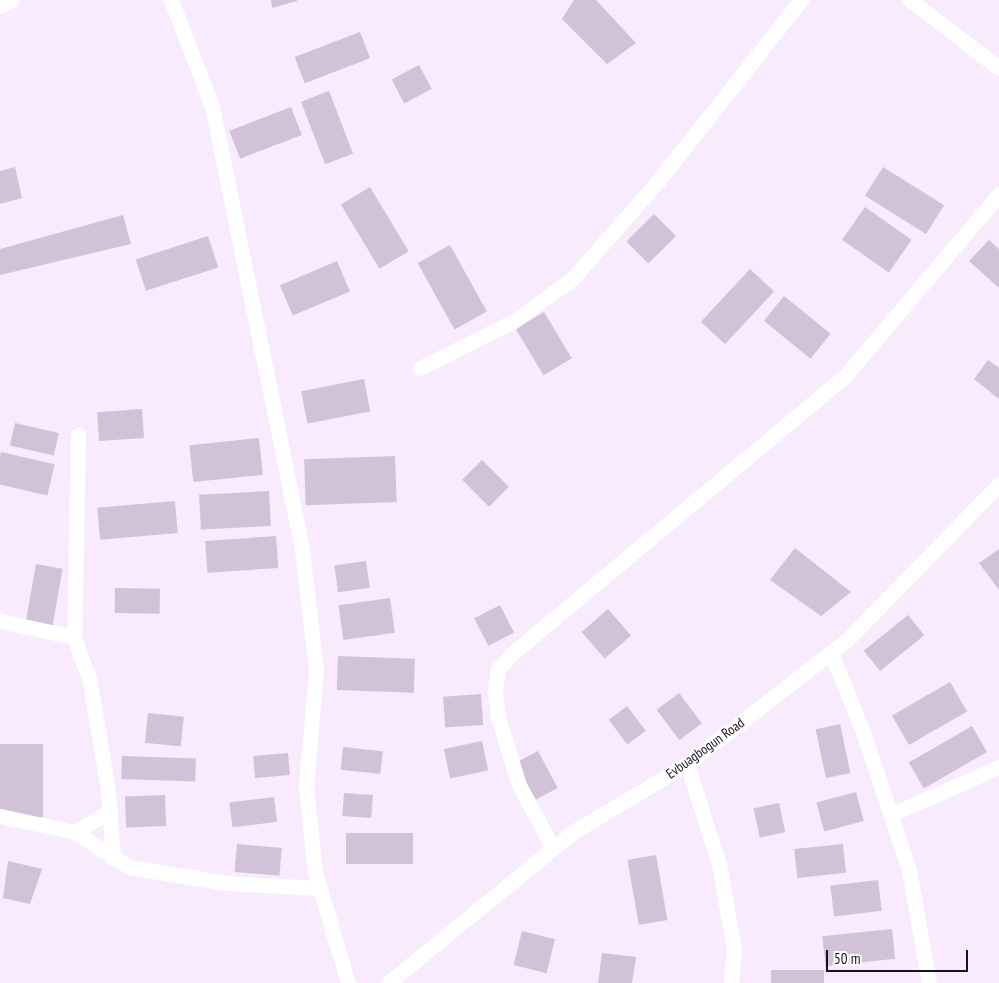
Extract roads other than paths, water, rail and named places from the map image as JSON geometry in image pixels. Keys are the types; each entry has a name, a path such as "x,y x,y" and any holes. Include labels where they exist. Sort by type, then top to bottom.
{"street":[{"path":"0,6 12,0"},
{"path":"171,0 212,106 302,550 316,670 306,786 314,872 348,983"},
{"path":"420,368 514,321 572,279 658,181 800,0"},
{"path":"910,0 999,68"},
{"path":"553,848 519,785 498,717 495,692 498,669 515,651 844,377 999,194"},
{"path":"78,435 74,637 90,682 110,811 113,859"},
{"name":"Evbuagbogun Road","path":"388,983 573,832 687,764 847,640 999,484"},
{"path":"0,621 74,637"},
{"path":"831,653 862,732 909,870 929,983"},
{"path":"687,764 719,864 734,949 731,983"},
{"path":"890,815 999,767"},
{"path":"75,832 110,811"},
{"path":"0,816 75,832 113,859 129,867 216,882 319,888"}]}
